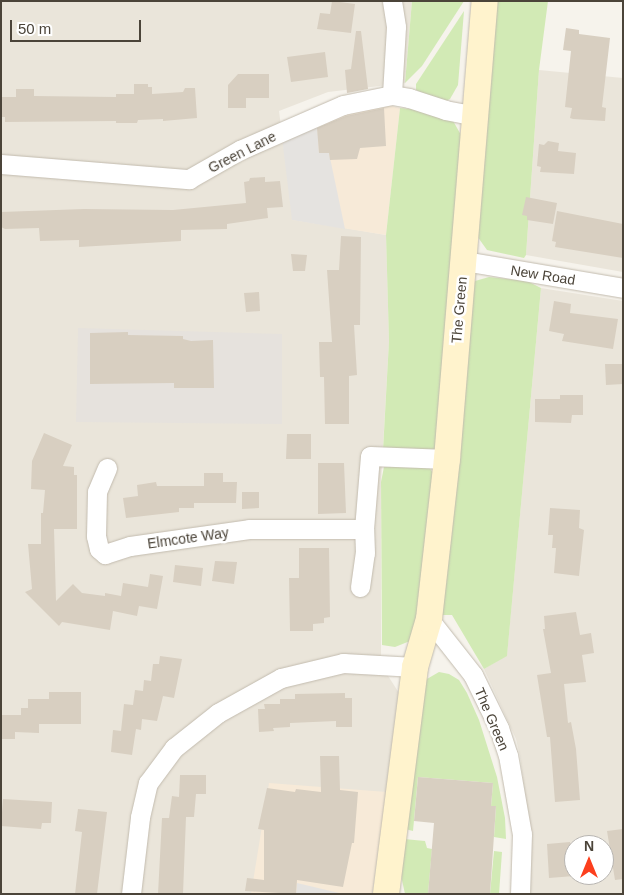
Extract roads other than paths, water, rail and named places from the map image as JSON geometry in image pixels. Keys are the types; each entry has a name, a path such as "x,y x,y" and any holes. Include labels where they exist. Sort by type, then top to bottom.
{"street":[{"path":"392,1 396,27 392,95"},
{"name":"The Green","path":"386,894 415,667 429,619 447,459 485,1"},
{"name":"Green Lane","path":"1,164 188,179 240,150 343,105 392,95 409,98 445,110 475,116"},
{"name":"New Road","path":"464,261 623,288"},
{"path":"360,587 365,553 364,529 370,456 447,459"},
{"name":"Elmcote Way","path":"107,468 98,484 96,501 96,536 99,549 105,554 130,546 250,529 364,529"},
{"name":"The Green","path":"429,619 473,675 499,728 508,755 522,834 520,894"},
{"path":"132,894 140,817 148,783 174,748 218,713 281,678 343,663 415,667"}]}
